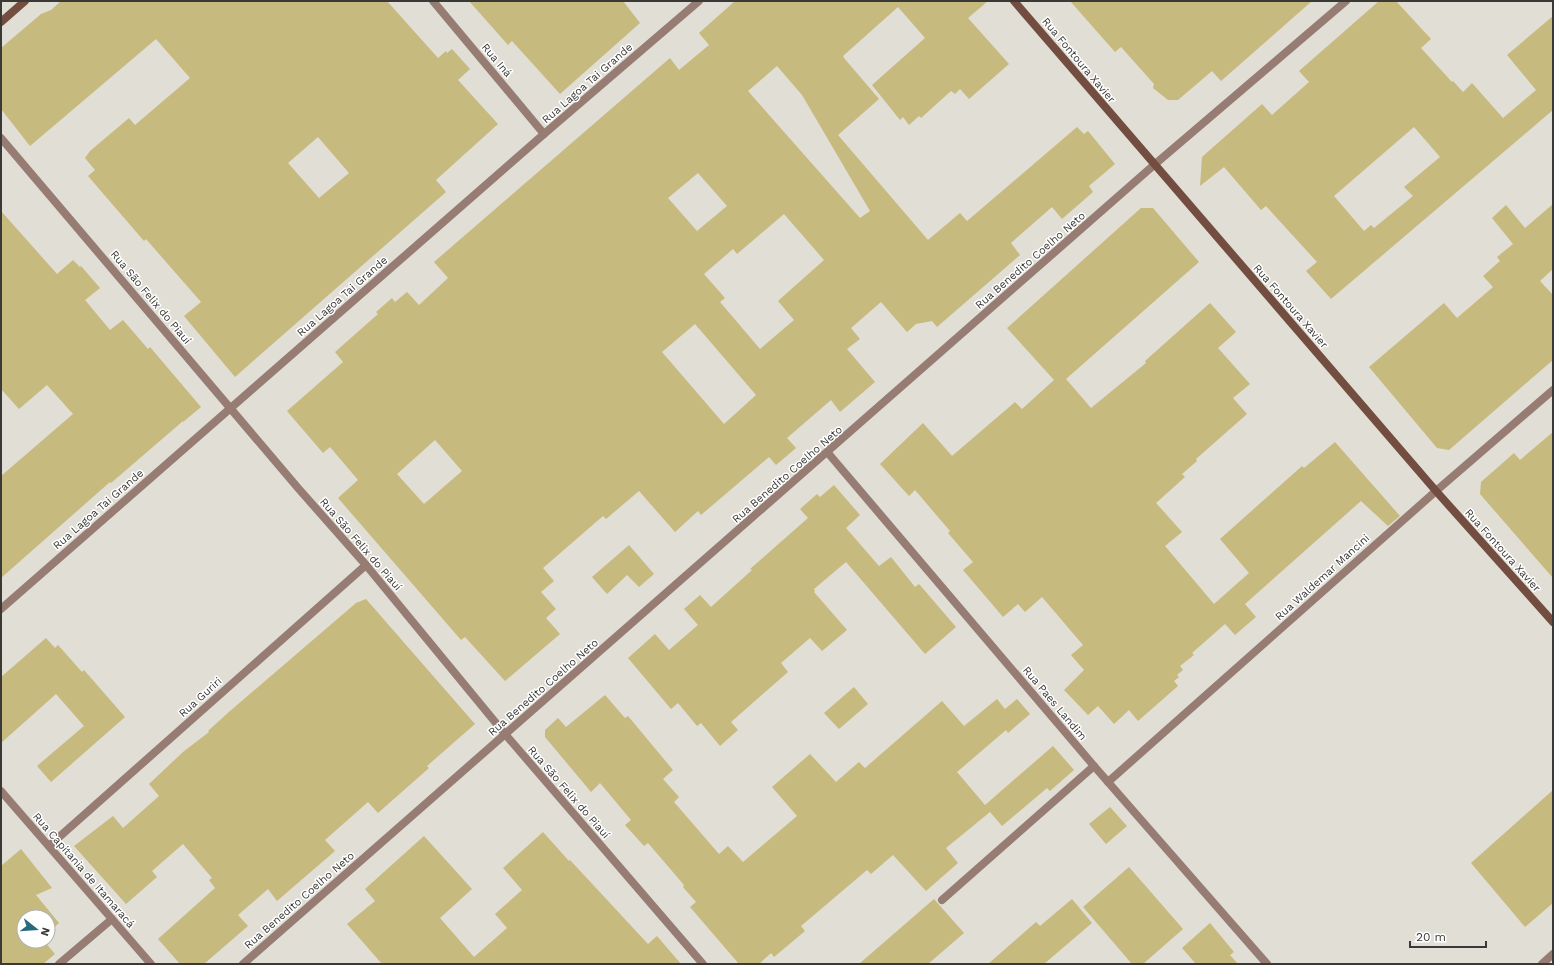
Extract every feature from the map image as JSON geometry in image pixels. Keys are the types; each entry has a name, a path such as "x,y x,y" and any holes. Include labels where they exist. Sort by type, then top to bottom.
{"main road":[{"path":"1,22 26,1"},
{"name":"Rua Fontoura Xavier","path":"1014,1 1436,491 1553,622"}],"street":[{"name":"Rua Iná","path":"434,1 544,134"},
{"name":"Rua Lagoa Tai Grande","path":"1,609 544,134 699,1"},
{"name":"Rua Benedito Coelho Neto","path":"243,964 828,453 1154,165 1346,1"},
{"name":"Rua São Felix do Piauí","path":"1,138 298,488 366,565 505,734 703,964"},
{"name":"Rua Waldemar Mancini","path":"1108,782 1436,491 1553,390"},
{"name":"Rua Paes Landim","path":"828,453 1094,766 1267,964"},
{"name":"Rua Guriri","path":"49,846 366,565"},
{"path":"942,900 1094,766"},
{"name":"Rua Capitania de Itamaracá","path":"1,791 151,964"},
{"path":"59,964 112,919"},
{"path":"1542,964 1553,954"}],"building":[{"path":"61,1 387,1 438,58 446,51 447,53 452,49 470,69 458,80 498,124 436,180 446,192 235,377 184,316 201,302 146,239 144,241 88,176 95,170 85,158 90,151 129,118 135,125 190,78 156,39 30,146 1,109 1,48 41,14 51,10","holes":["318,137 349,173 319,198 288,163"]},
{"path":"469,1 623,1 640,23 560,94 512,41 508,45"},
{"path":"735,1 988,1 968,18 1009,64 969,99 960,89 955,94 951,91 921,118 919,116 909,125 903,117 900,120 872,85 925,38 898,7 843,56 879,99 838,135 928,240 960,213 967,221 1077,127 1084,134 1088,131 1115,164 1089,186 1093,192 1062,219 1052,207 1011,243 1020,255 937,327 932,321 916,324 907,332 881,302 851,328 860,339 847,349 875,382 840,412 831,400 787,438 796,448 776,465 769,457 701,515 698,511 675,532 639,491 606,519 603,516 543,568 554,581 541,592 556,609 546,618 560,634 505,681 465,637 461,640 338,498 358,480 330,447 323,453 287,411 343,362 335,352 378,314 376,312 392,298 395,302 407,292 419,305 448,278 434,262 670,58 679,70 709,45 699,33","holes":["777,66 802,95 870,211 860,218 748,91","698,173 727,206 697,231 668,198","784,214 824,260 778,301 794,320 760,349 720,302 725,298 704,274 733,249 737,254","695,324 756,395 724,424 662,352","435,440 462,471 424,504 397,474"]},
{"path":"1070,1 1312,1 1221,81 1212,71 1178,100 1168,100 1153,88 1154,84 1121,47 1115,52"},
{"path":"1379,1 1396,1 1431,39 1421,48 1452,82 1453,81 1463,92 1472,83 1503,118 1536,90 1507,55 1553,16 1553,110 1331,299 1306,271 1317,262 1266,206 1261,210 1224,167 1200,186 1202,157 1262,104 1272,115 1309,82 1299,71","holes":["1414,127 1440,157 1404,187 1413,196 1374,228 1371,225 1364,231 1334,196"]},
{"path":"1553,204 1553,269 1540,281 1553,295 1553,360 1449,450 1437,448 1369,367 1444,303 1457,318 1493,287 1483,276 1500,261 1497,257 1513,244 1492,218 1506,205 1525,228"},
{"path":"1141,208 1153,208 1199,262 1066,379 1091,408 1146,363 1145,361 1210,303 1236,332 1218,348 1250,384 1233,398 1247,414 1196,459 1197,461 1182,474 1185,477 1156,503 1182,532 1165,546 1214,604 1249,573 1220,539 1302,466 1304,468 1335,442 1400,516 1388,526 1361,501 1245,604 1256,617 1235,635 1225,624 1192,653 1194,655 1180,666 1183,670 1177,675 1179,677 1174,681 1178,686 1138,721 1129,710 1114,724 1098,706 1088,715 1064,690 1084,670 1071,655 1083,645 1042,597 1025,612 1018,604 1003,617 963,570 973,562 948,533 950,531 915,490 909,496 880,464 923,423 952,456 1015,402 1022,409 1054,380 1007,328"},
{"path":"1,211 57,274 73,260 80,267 81,266 100,288 85,300 110,330 123,320 148,349 150,347 201,407 111,483 110,482 1,578 1,476 73,414 47,385 19,409 1,389"},
{"path":"1553,432 1553,578 1480,494 1481,482 1514,453 1520,460"},
{"path":"834,485 860,515 846,528 879,566 891,557 915,587 919,584 956,627 925,654 846,562 814,589 814,592 847,630 822,651 810,638 781,663 788,672 731,722 738,730 720,746 701,723 697,726 678,703 671,709 628,658 655,634 669,650 698,625 684,609 700,595 711,607 752,570 750,569 808,518 800,509 817,494 820,497"},
{"path":"629,545 654,574 639,587 627,575 607,594 592,577"},
{"path":"366,599 475,724 427,766 429,768 378,813 368,802 325,840 335,851 277,901 268,889 238,915 248,926 204,964 180,964 158,939 215,888 209,880 212,878 183,844 152,871 157,877 126,904 74,846 113,816 123,828 159,796 149,784 183,752 209,732 208,731 230,711 356,603"},
{"path":"46,638 55,648 58,645 82,672 84,670 125,717 51,782 37,766 84,726 56,694 1,743 1,677"},
{"path":"854,687 868,704 839,729 824,713"},
{"path":"605,695 625,718 628,716 673,770 663,779 679,797 674,802 719,854 728,846 743,862 797,816 772,787 810,754 836,782 859,762 865,768 942,701 964,726 997,699 1005,709 1017,699 1030,714 1008,733 1006,730 957,772 985,805 1053,746 1074,770 1050,791 1047,788 1002,826 990,812 946,848 958,863 926,891 893,855 871,874 867,870 801,926 805,931 774,957 771,953 759,964 739,964 690,907 696,902 683,887 684,885 648,843 644,846 625,825 631,820 600,783 591,792 545,737 545,730 558,718 566,727"},
{"path":"1553,790 1553,903 1525,927 1471,863"},
{"path":"1110,807 1127,826 1106,844 1089,824"},
{"path":"543,832 648,944 657,936 681,964 382,964 347,924 375,901 365,889 424,836 472,889 440,918 474,957 507,928 495,914 522,890 503,868"},
{"path":"21,849 52,888 36,895 48,909 16,909 16,949 51,949 55,954 43,964 1,964 1,866"},
{"path":"1129,867 1183,929 1143,964 1132,964 1083,907"},
{"path":"934,899 964,933 928,964 859,964"},
{"path":"1072,899 1092,923 1044,964 988,964 1036,922 1040,926"},
{"path":"1210,923 1234,952 1230,955 1238,964 1196,964 1182,948"}]}
